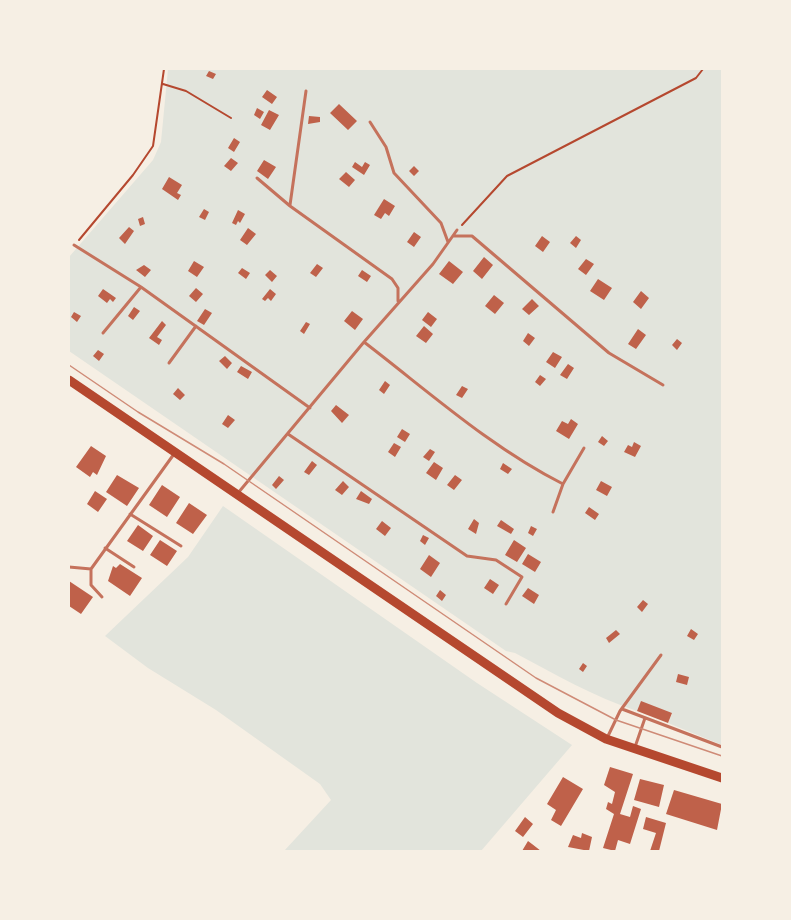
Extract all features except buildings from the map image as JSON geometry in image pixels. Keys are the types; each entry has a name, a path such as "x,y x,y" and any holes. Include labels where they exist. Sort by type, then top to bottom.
{"main road":[{"path":"69,380 558,713 606,739 722,778"}],"lane":[{"path":"290,206 306,91"},
{"path":"370,122 387,147 394,173 441,223 448,242"},
{"path":"257,178 290,206 392,279 398,288 398,303"},
{"path":"237,494 364,342 433,264 458,230"},
{"path":"453,236 472,236 609,353 663,385"},
{"path":"74,246 141,287 310,408"},
{"path":"104,333 141,287"},
{"path":"169,363 196,326"},
{"path":"364,342 490,440 527,466 562,484"},
{"path":"288,434 467,556 496,560 522,577 506,604"},
{"path":"553,512 562,484 584,448"},
{"path":"102,597 91,585 91,569 175,453"},
{"path":"130,514 181,546"},
{"path":"105,548 134,567"},
{"path":"69,567 91,569"},
{"path":"606,739 622,709 661,655"},
{"path":"622,709 722,747"},
{"path":"634,748 645,718"}],"path":[{"path":"74,246 133,175 153,146 164,69"},
{"path":"458,230 507,176 696,78 704,69"},
{"path":"163,84 186,91 231,118"}],"shaded area":[{"path":"168,69 722,69 722,745 668,723 672,714 641,702 637,711 605,699 515,653 506,651 69,351 69,257 153,160 161,142"},
{"path":"223,506 477,683 572,745 481,851 284,851 331,800 320,784 216,710 148,668 105,636 188,557"}],"tram line":[{"path":"69,365 138,412 224,464 536,678 616,720 722,756"}]}
